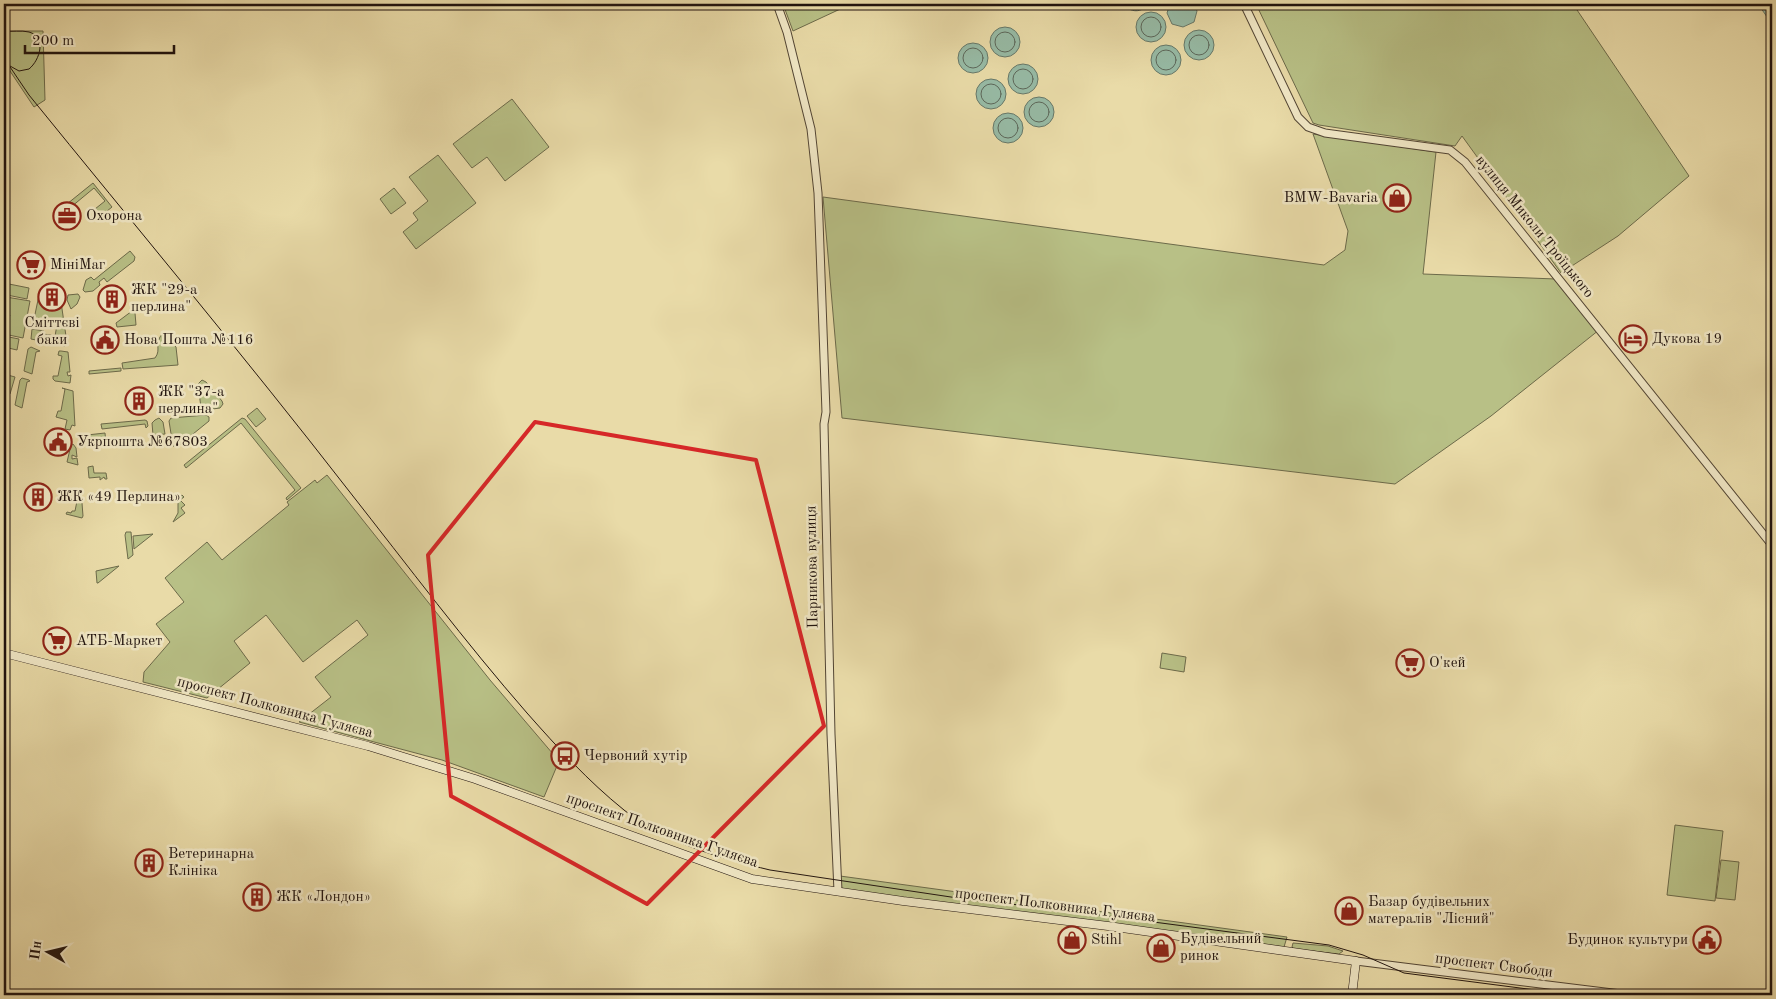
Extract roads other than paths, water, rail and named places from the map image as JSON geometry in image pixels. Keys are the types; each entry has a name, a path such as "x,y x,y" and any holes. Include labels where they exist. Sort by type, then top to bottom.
{"main road":[{"name":"проспект Полковника Гуляєва","path":"4,654 368,746 484,782 752,879 1117,927 1356,961"},
{"path":"1352,995 1356,961"}],"street":[{"name":"Парникова вулиця","path":"777,4 787,32 811,129 818,193 826,412 824,424 831,725 838,891"},
{"name":"вулиця Миколи Троїцького","path":"1244,4 1295,112 1308,127 1325,133 1450,150 1465,162 1772,545"},
{"name":"проспект Свободи","path":"1356,961 1629,995"}],"water":[{"path":"1123,4 1149,4 1143,9 1136,11 1129,9"},
{"path":"1170,4 1194,4 1197,11 1194,22 1183,27 1172,24 1167,13"},
{"path":"1758,4 1772,4 1772,24"},
{"path":"1151,12 1157,13 1165,21 1165,33 1157,41 1151,42 1145,41 1137,33 1136,27 1137,21 1145,13"},
{"path":"1005,27 1011,28 1019,36 1019,48 1011,56 1005,57 999,56 991,48 990,42 991,36 999,28"},
{"path":"1199,30 1205,31 1213,39 1213,51 1205,59 1199,60 1193,59 1185,51 1184,45 1185,39 1193,31"},
{"path":"973,43 979,44 987,52 987,64 979,72 973,73 967,72 959,64 958,58 959,52 967,44"},
{"path":"1166,45 1172,46 1180,54 1180,66 1172,74 1166,75 1160,74 1152,66 1151,60 1152,54 1160,46"},
{"path":"1023,64 1034,68 1038,79 1034,90 1023,94 1012,90 1008,79 1012,68"},
{"path":"991,79 997,80 1005,88 1005,100 997,108 991,109 985,108 977,100 976,94 977,88 985,80"},
{"path":"1039,97 1045,98 1053,106 1053,118 1045,126 1039,127 1033,126 1025,118 1024,112 1025,106 1033,98"},
{"path":"1008,113 1014,114 1022,122 1022,134 1014,142 1008,143 1002,142 994,134 993,128 994,122 1002,114"}],"tram line":[{"path":"4,31 29,32 35,35 40,44 39,55 29,69 19,71 10,66"},
{"path":"4,58 29,95 270,391 481,659 550,739 586,776 640,822 657,832 694,848 770,870 971,900 1039,907 1329,945 1363,955 1404,973 1574,995"}],"place":[{"name":"BMW-Bavaria","path":"1397,198"},
{"name":"Охорона","path":"67,216"},
{"name":"МініМаг","path":"31,265"},
{"name":"Сміттєві баки","path":"52,297"},
{"name":"ЖК \"29-а перлина\"","path":"112,299"},
{"name":"Дукова 19","path":"1633,339"},
{"name":"Нова Пошта №116","path":"105,340"},
{"name":"ЖК \"37-а перлина\"","path":"139,401"},
{"name":"Укрпошта №67803","path":"58,442"},
{"name":"ЖК «49 Перлина»","path":"38,497"},
{"name":"АТБ-Маркет","path":"57,641"},
{"name":"О'кей","path":"1410,663"},
{"name":"Червоний хутір","path":"565,756"},
{"name":"Ветеринарна Клініка","path":"149,863"},
{"name":"ЖК «Лондон»","path":"257,897"},
{"name":"Базар будівельних матералів \"Лісний\"","path":"1349,911"},
{"name":"Stihl","path":"1072,940"},
{"name":"Будинок культури","path":"1707,940"},
{"name":"Будівельний ринок","path":"1161,948"}]}
